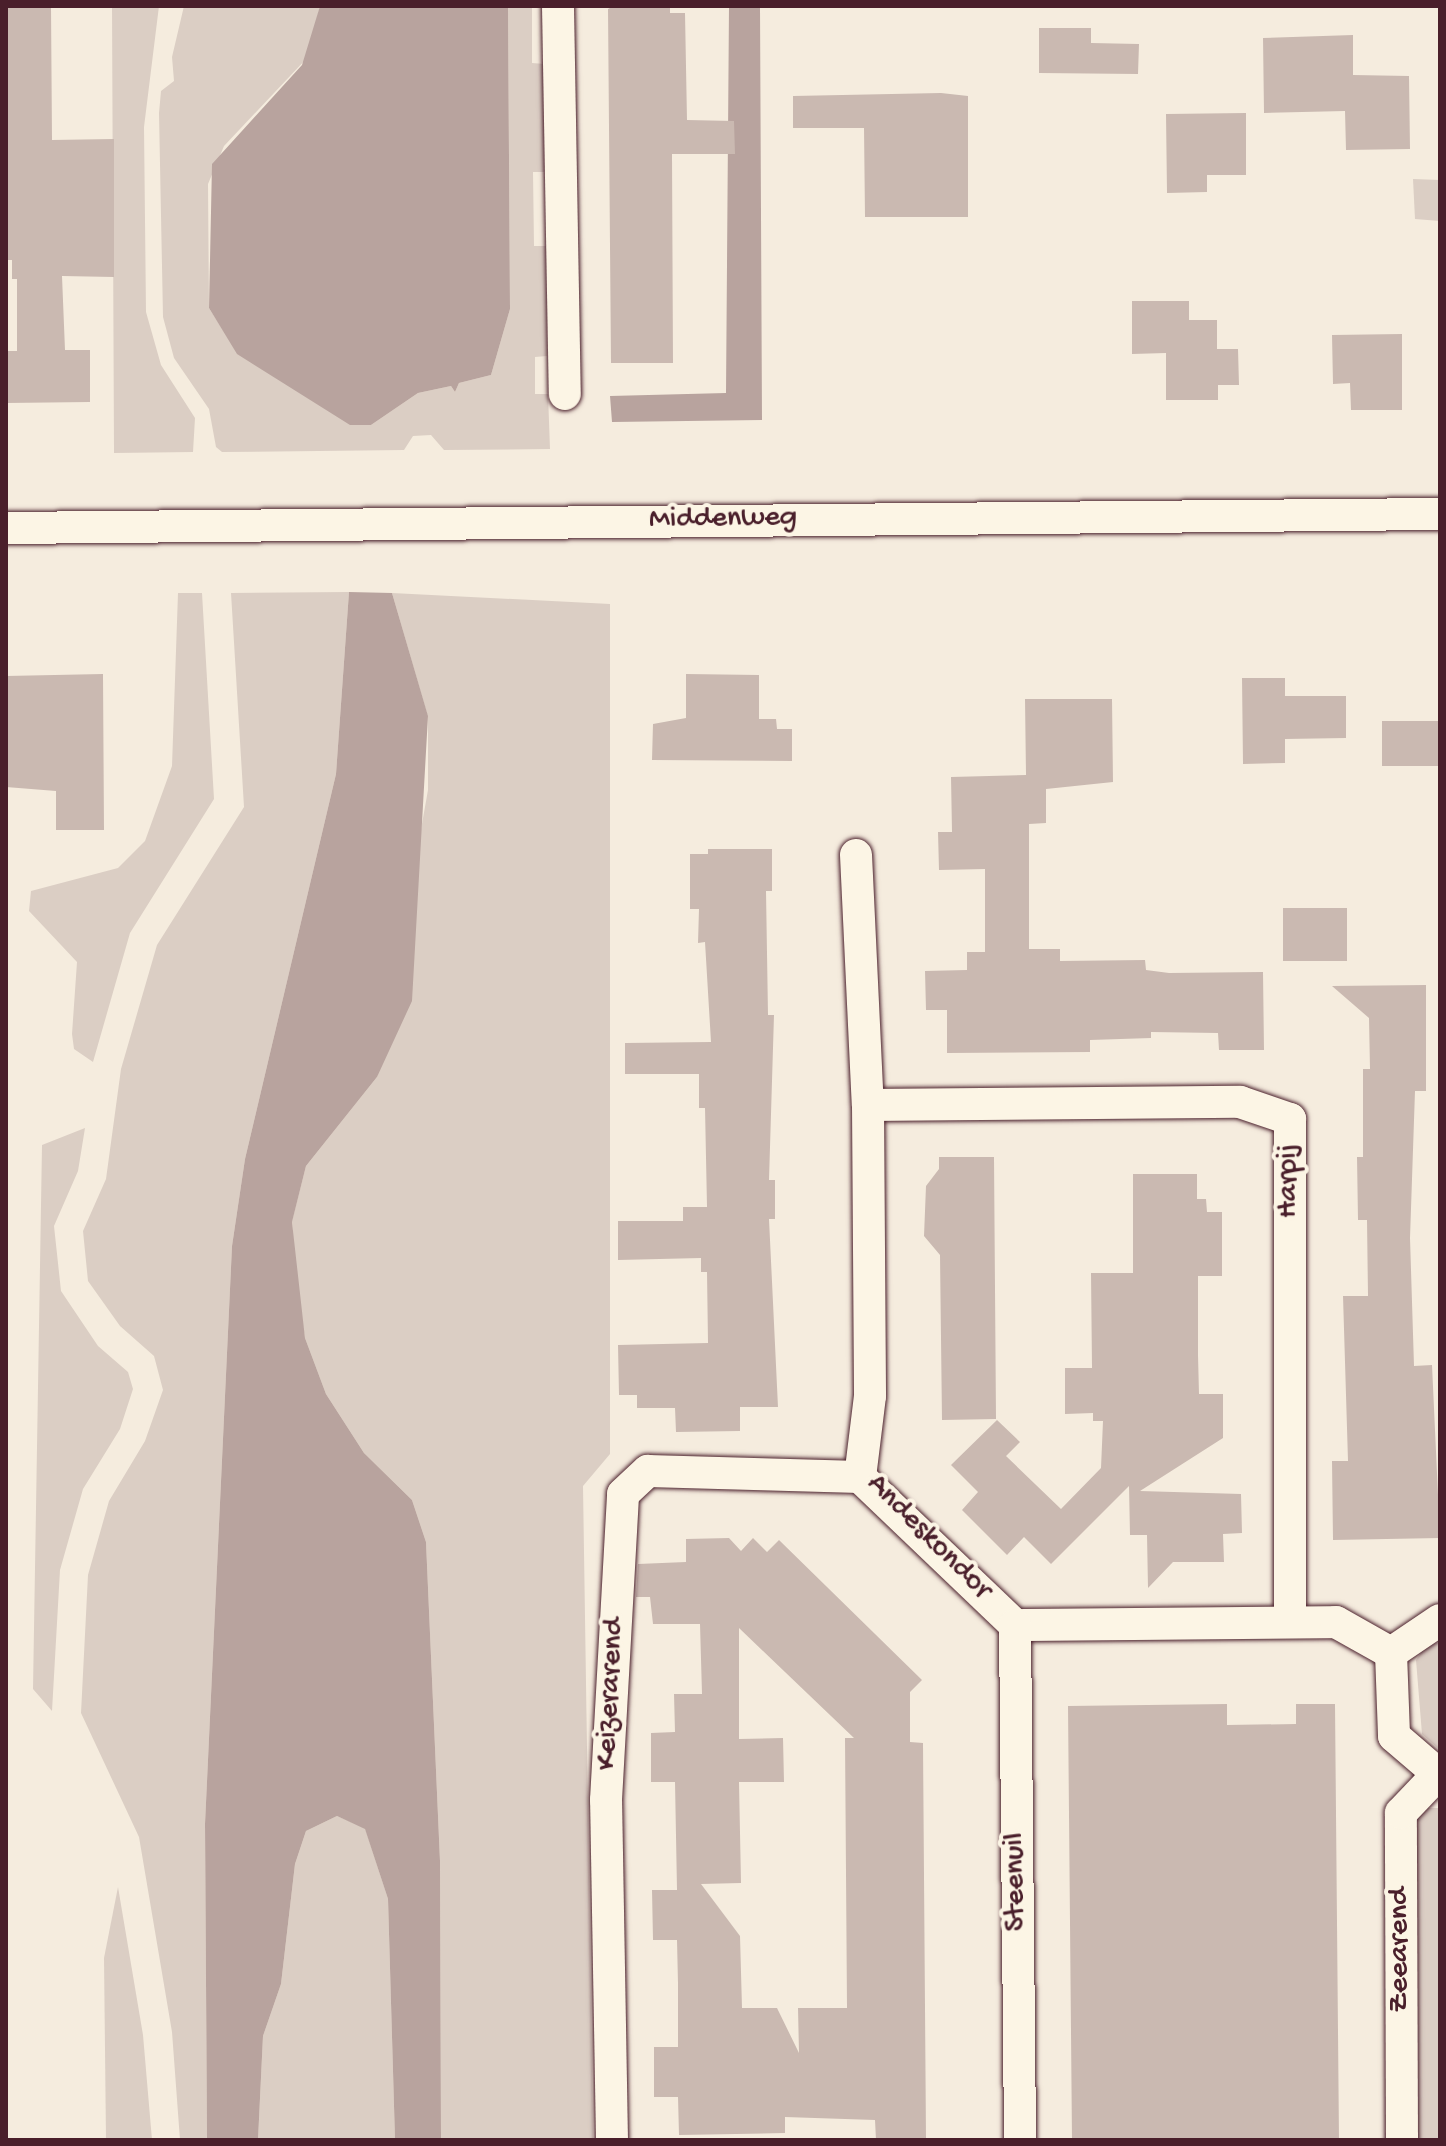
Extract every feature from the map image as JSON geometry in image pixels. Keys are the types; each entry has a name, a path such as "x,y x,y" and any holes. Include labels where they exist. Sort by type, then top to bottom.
{"street":[{"path":"558,6 565,394"},
{"name":"Middenweg","path":"6,528 1440,514"},
{"name":"Andeskondor","path":"856,855 868,1105 870,1396 860,1477 1015,1625 1290,1620 1336,1622 1391,1653"},
{"name":"Harpij","path":"868,1105 1240,1102 1290,1119 1290,1620"},
{"name":"Keizerarend","path":"612,2140 606,1800 623,1494 648,1471 860,1477"},
{"path":"1391,1653 1440,1620"},
{"name":"Steenuil","path":"1015,1625 1020,2140"},
{"name":"Zeearend","path":"1391,1653 1394,1736 1438,1772 1401,1813 1402,2140"}],"shaded area":[{"path":"112,6 159,6 144,127 146,312 161,365 195,418 193,452 114,453"},
{"path":"184,6 320,6 307,58 224,146 208,184 209,308 238,354 371,425 418,393 451,386 455,392 459,383 491,375 510,309 508,6 532,6 532,63 545,64 545,172 533,172 534,246 546,246 547,320 547,356 535,357 535,394 548,394 550,449 444,450 431,435 413,436 404,450 222,452 216,447 209,409 174,358 163,317 159,113 161,91 174,81 172,57"},
{"path":"320,6 508,6 510,309 491,375 459,383 455,392 451,386 418,393 371,425 350,425 237,354 209,308 212,164 302,65"},
{"path":"729,6 760,6 762,420 612,422 610,396 726,393"},
{"path":"1413,179 1440,180 1440,221 1415,219"},
{"path":"349,592 336,774 245,1159 232,1246 205,1824 207,2140 180,2140 172,2032 139,1837 81,1713 88,1575 109,1501 145,1441 163,1390 154,1356 120,1326 88,1281 83,1231 106,1179 121,1069 157,945 244,807 231,593"},
{"path":"349,592 392,593 428,716 412,1001 377,1077 306,1166 292,1222 305,1338 326,1394 364,1453 412,1500 426,1542 440,1861 441,2140 395,2140 388,1899 365,1829 337,1816 306,1831 295,1864 281,1984 263,2036 258,2140 207,2140 205,1824 232,1246 245,1159 336,774"},
{"path":"178,593 202,593 214,799 130,933 93,1062 74,1049 72,1034 77,962 29,911 31,891 118,868 145,841 172,766"},
{"path":"392,593 610,604 610,1454 583,1486 593,2140 441,2140 440,1861 426,1542 412,1500 364,1453 326,1394 305,1338 296,1283 292,1221 306,1166 377,1077 428,790 428,717"},
{"path":"85,1128 78,1171 54,1226 61,1291 98,1346 128,1372 133,1389 120,1429 83,1489 60,1570 52,1711 33,1689 42,1145"},
{"path":"1440,1643 1440,1750 1422,1734 1416,1660 1427,1644"},
{"path":"1403,1808 1440,1808 1440,2140 1403,2140"},
{"path":"337,1816 365,1828 388,1899 395,2140 258,2140 263,2036 281,1984 295,1864 306,1831"},
{"path":"118,1887 143,2035 152,2140 106,2140 104,1958"}],"building":[{"path":"6,6 51,6 52,140 114,139 114,277 62,276 65,350 90,350 90,402 6,403 6,351 17,351 17,279 12,279 12,260 6,260"},
{"path":"614,6 670,6 670,13 685,13 687,120 734,121 735,154 672,154 673,363 611,363 608,9"},
{"path":"1039,28 1091,28 1091,43 1139,44 1138,74 1039,73"},
{"path":"1353,35 1353,75 1409,76 1410,149 1346,150 1345,111 1264,113 1263,38"},
{"path":"941,93 968,96 968,217 865,217 864,128 793,128 793,96"},
{"path":"1246,113 1246,175 1207,175 1207,192 1167,193 1166,114"},
{"path":"1132,301 1189,301 1189,320 1217,320 1217,349 1238,349 1239,385 1218,385 1218,400 1166,400 1166,353 1132,354"},
{"path":"1402,334 1402,410 1351,410 1350,383 1333,384 1332,335"},
{"path":"103,674 104,830 56,830 56,791 6,787 6,676"},
{"path":"686,674 759,675 759,719 776,719 777,729 792,729 792,761 652,760 653,724 686,718"},
{"path":"1242,678 1285,678 1285,696 1346,696 1346,738 1285,739 1285,763 1243,764"},
{"path":"1025,699 1112,699 1113,782 1046,789 1046,823 1029,824 1029,949 1060,949 1060,961 1145,960 1146,970 1169,973 1263,972 1264,1050 1219,1050 1218,1033 1151,1032 1151,1038 1090,1040 1090,1052 947,1053 947,1010 926,1010 925,971 967,970 967,952 985,952 985,869 939,870 938,832 952,832 951,777 1026,775"},
{"path":"1382,721 1440,721 1440,766 1382,766"},
{"path":"708,849 772,849 772,891 766,891 768,1015 774,1015 769,1180 775,1180 775,1219 769,1219 778,1407 740,1407 740,1431 676,1432 675,1408 637,1408 637,1395 619,1395 618,1345 708,1343 707,1272 701,1272 701,1258 618,1260 618,1221 683,1221 683,1207 707,1207 705,1108 699,1108 699,1074 625,1074 625,1043 711,1042 705,942 698,943 699,909 690,909 690,854 708,854"},
{"path":"1283,908 1347,908 1347,961 1283,961"},
{"path":"1426,985 1426,1091 1415,1091 1410,1238 1414,1366 1432,1365 1440,1538 1333,1540 1332,1461 1348,1461 1343,1296 1368,1296 1367,1220 1358,1220 1357,1157 1363,1157 1363,1069 1370,1069 1369,1018 1332,986"},
{"path":"939,1157 994,1157 996,1419 942,1420 940,1255 924,1236 926,1186 939,1169"},
{"path":"1133,1174 1197,1174 1197,1199 1206,1199 1207,1212 1222,1212 1222,1276 1198,1276 1198,1355 1199,1394 1223,1394 1223,1438 1140,1491 1241,1494 1242,1533 1223,1534 1224,1562 1173,1562 1148,1588 1147,1535 1130,1535 1129,1486 1051,1564 1024,1537 1007,1555 962,1510 978,1492 951,1465 997,1420 1020,1442 1006,1456 1061,1509 1101,1468 1103,1421 1093,1421 1093,1413 1065,1414 1065,1368 1092,1368 1091,1273 1133,1273"},
{"path":"729,1538 741,1551 753,1538 767,1552 779,1540 922,1680 910,1692 910,1742 923,1743 926,2139 876,2140 875,2120 785,2117 785,2133 679,2135 678,2097 654,2097 654,2047 678,2047 678,1984 677,1940 653,1940 652,1890 677,1890 675,1782 651,1782 651,1733 675,1732 674,1694 702,1694 700,1624 653,1624 650,1597 636,1597 638,1564 686,1562 686,1539","holes":["739,1628 854,1738 845,1738 847,2008 798,2008 799,2053 777,2008 742,2008 740,1936 701,1884 741,1883 739,1782 784,1782 783,1738 739,1739"]},
{"path":"1227,1704 1227,1725 1296,1724 1296,1704 1335,1704 1339,2140 1072,2140 1068,1706"}]}
